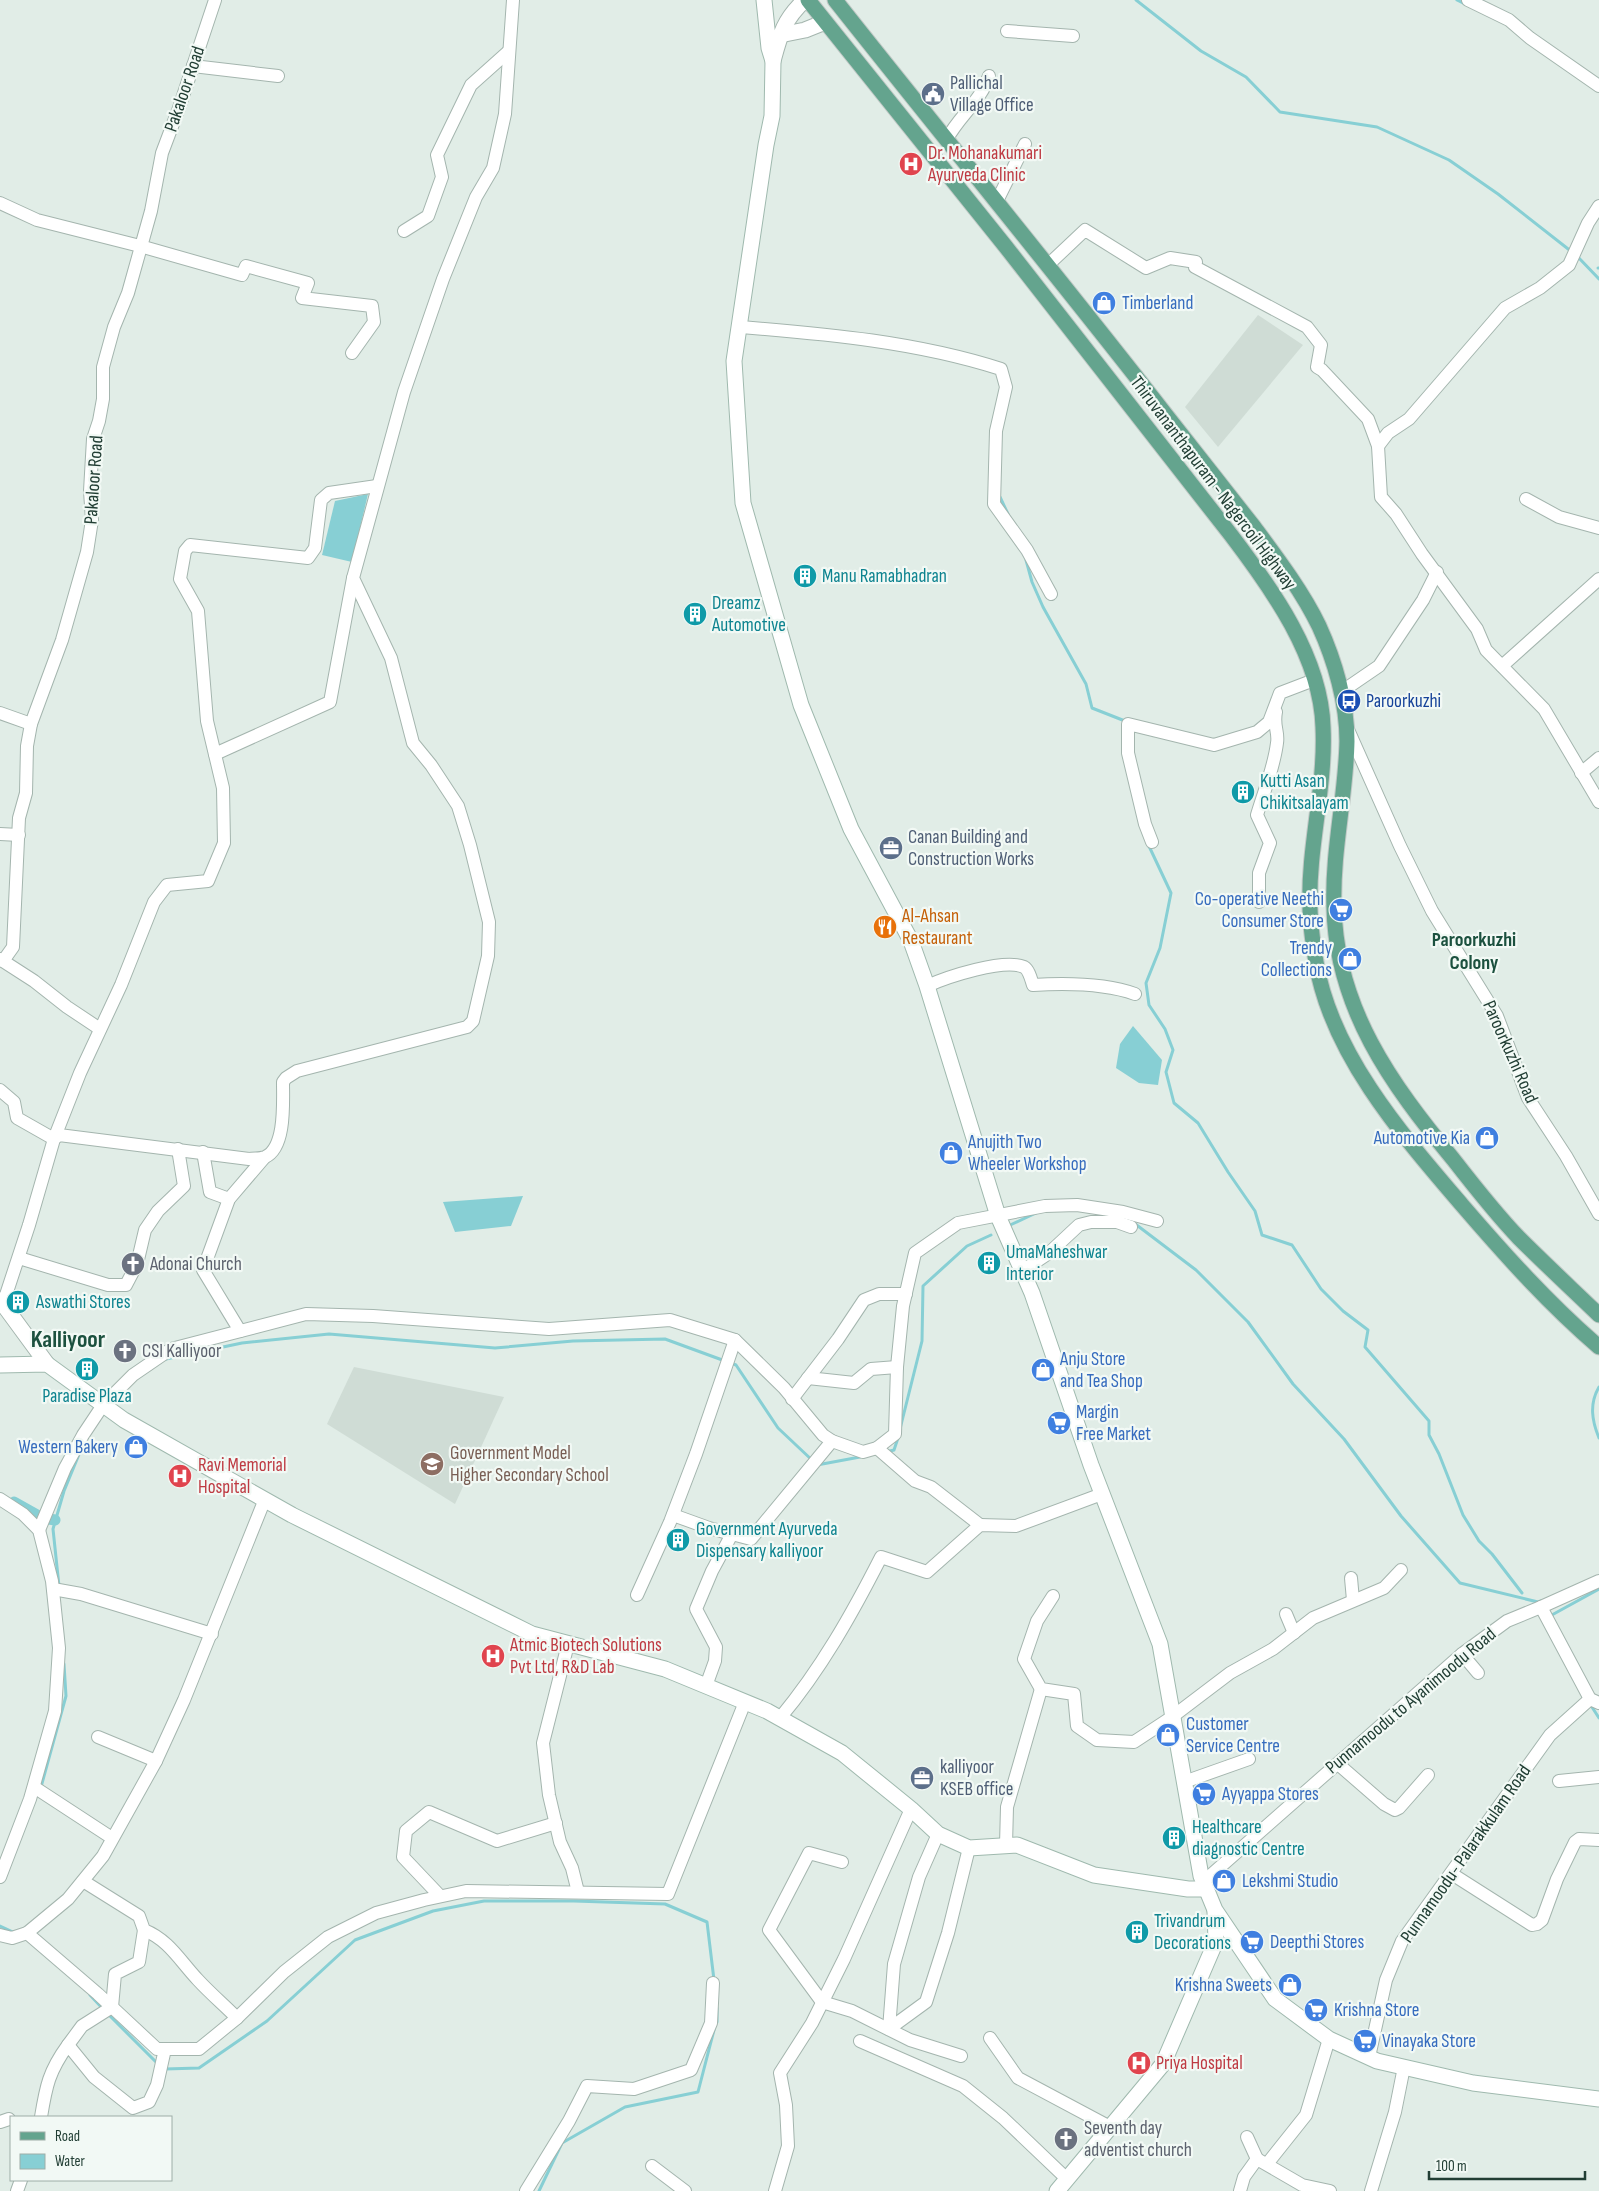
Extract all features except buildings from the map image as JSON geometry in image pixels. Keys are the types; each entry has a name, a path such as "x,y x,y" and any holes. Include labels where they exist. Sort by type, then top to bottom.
{"main road":[{"path":"764,0 768,48 773,61"},
{"path":"806,0 791,12 780,35 773,61 772,116 734,362 743,503 801,705 851,829 911,941 928,986 998,1216 1032,1293 1102,1494 1160,1644 1184,1782 1205,1886 1215,1910 1276,1999 1329,2039 1369,2058 1473,2083 1599,2099"},
{"name":"Thiruvananthapuram - Nagercoil Highway","path":"806,0 1018,263 1258,571 1288,618 1303,648 1314,680 1324,725 1310,906 1316,964 1322,991 1332,1020 1344,1044 1374,1093 1426,1164 1488,1236 1560,1313 1599,1347"},
{"name":"Thiruvananthapuram - Nagercoil Highway","path":"835,0 1048,264 1277,558 1318,623 1327,645 1341,692 1346,725 1347,744 1336,861 1334,907 1339,958 1354,1008 1364,1032 1393,1082 1432,1134 1521,1240 1599,1315"},
{"path":"780,35 805,30 825,22"},
{"path":"2,1302 47,1364 124,1420 265,1500 532,1634 665,1669 780,1718 842,1753 938,1834 969,1848 1017,1845 1094,1875 1188,1889 1205,1886"},
{"path":"0,1364 47,1364"},
{"path":"1062,2185 1163,2064 1216,1941 1215,1910"}],"street":[{"name":"Pakaloor Road","path":"2,960 13,948 19,818 26,793 27,746 31,724 62,640 87,552 92,520 90,491 93,439 103,399 103,367 114,326 128,294 151,211 162,153 215,0"},
{"path":"215,754 330,702 353,578 404,392 443,279 476,198 493,168 505,114 513,0"},
{"path":"1468,0 1508,20 1530,38 1599,86"},
{"path":"1007,31 1073,36"},
{"path":"404,232 428,216 442,177 437,155 471,85 509,52"},
{"path":"193,66 278,76"},
{"path":"947,139 958,121 980,98 989,76"},
{"path":"997,200 1025,144"},
{"path":"0,203 37,220 140,246 242,275 246,266 308,284 302,298 372,306 374,322 352,353"},
{"path":"1378,446 1388,434 1409,419 1505,308 1540,288 1569,265 1588,223 1599,206"},
{"path":"1048,264 1085,230 1146,268 1170,258 1196,262 1195,267 1307,327 1320,345 1316,367 1322,370 1368,419 1378,446 1381,497 1396,514 1422,554 1477,628 1486,650 1544,709 1599,802"},
{"path":"741,326 861,338 976,361 1001,369 1006,387 996,431 994,504 1028,550 1051,594"},
{"path":"2,1302 19,1258 54,1139 80,1073 121,985 154,902 167,886 208,881 224,843 223,788 206,720 198,611 180,579 184,551 190,546 208,546 308,558 315,548 321,500 329,493 377,486"},
{"path":"1526,499 1559,517 1599,528"},
{"path":"1341,692 1379,666 1424,600 1437,572"},
{"path":"240,1331 203,1270 229,1198 264,1158 273,1152 280,1140 284,1082 286,1078 297,1071 467,1027 473,1021 488,956 489,922 470,845 458,806 432,766 413,743 391,658 353,578"},
{"path":"1502,666 1599,579"},
{"path":"1280,692 1314,680"},
{"path":"1152,842 1145,824 1128,753 1128,724 1214,745 1257,732 1269,722 1280,692"},
{"path":"1260,902 1259,873 1270,843 1257,815 1274,760 1278,740 1274,723 1280,692"},
{"path":"0,713 31,724"},
{"name":"Paroorkuzhi Road","path":"1346,725 1400,846 1432,911 1497,1016 1528,1098 1566,1156 1599,1214"},
{"path":"1582,773 1599,758"},
{"path":"0,834 19,835"},
{"path":"2,960 100,1029"},
{"path":"928,986 960,973 1000,966 1016,966 1024,967 1028,971 1033,985 1103,987 1121,989 1135,994"},
{"path":"0,1090 14,1102 17,1118 54,1139"},
{"path":"54,1139 59,1135 249,1159 264,1158"},
{"path":"19,1258 108,1285 126,1286 136,1264 145,1230 158,1210 184,1186 178,1149"},
{"path":"202,1152 210,1192 229,1198"},
{"path":"38,1530 65,1468 102,1405 133,1375 171,1349 306,1314 373,1316 549,1329 670,1320 735,1340 792,1398 823,1435 832,1441 863,1452 877,1448 895,1434 897,1367 906,1294 915,1253 958,1223 1045,1206 1078,1205 1123,1212 1157,1221"},
{"path":"1022,1271 1049,1253 1079,1225 1091,1222 1117,1222 1131,1227"},
{"path":"792,1398 838,1339 864,1300 879,1294 906,1294"},
{"path":"637,1595 673,1515 735,1340"},
{"path":"808,1378 854,1383 871,1369 897,1367"},
{"path":"673,1515 709,1528 751,1539 832,1441"},
{"path":"877,1448 915,1481 931,1487 980,1525 1016,1526 1102,1494"},
{"path":"0,1499 23,1514 38,1530 58,1590 59,1648 55,1711 34,1787 0,1877"},
{"path":"6,1937 27,1934 68,1899 103,1856 156,1761 212,1634 265,1500"},
{"path":"780,1718 805,1688 816,1671 858,1604 881,1558 927,1572 980,1525"},
{"path":"706,1686 715,1661 716,1646 696,1609 732,1534"},
{"path":"1041,1688 1074,1694 1077,1726 1097,1740 1134,1742 1172,1717 1230,1673 1272,1649 1313,1618 1384,1588 1402,1570"},
{"path":"1351,1578 1353,1600"},
{"name":"Punnamoodu to Ayanimoodu Road","path":"1205,1886 1462,1654 1507,1621 1542,1608 1599,1581"},
{"path":"58,1590 81,1594 212,1634"},
{"path":"1006,1845 1007,1807 1041,1688 1024,1659 1037,1621 1053,1596"},
{"path":"1542,1608 1590,1701"},
{"path":"1286,1614 1294,1633"},
{"path":"568,1644 543,1743 549,1795 560,1842 572,1868 578,1892"},
{"path":"1462,1654 1478,1673"},
{"name":"Punnamoodu- Palarakkulam Road","path":"1369,2058 1386,1980 1402,1941 1452,1874 1550,1735 1590,1701"},
{"path":"27,1934 157,2049 199,2049 237,2018 284,1972 328,1937 376,1913 466,1891 668,1894 745,1702"},
{"path":"98,1736 156,1761"},
{"path":"1184,1782 1249,1759"},
{"path":"1338,1764 1384,1804 1395,1810 1399,1808 1428,1775"},
{"path":"1559,1781 1599,1777"},
{"path":"34,1787 112,1838"},
{"path":"775,2191 788,2146 786,2105 780,2073 812,2023 911,1810"},
{"path":"440,1896 403,1857 406,1831 429,1812 498,1840 556,1824"},
{"path":"889,2028 894,1964 919,1877 938,1834"},
{"path":"1452,1874 1532,1924 1537,1924 1542,1920 1557,1879 1575,1842 1579,1839 1599,1840"},
{"path":"889,2028 926,2002 948,1933 969,1848"},
{"path":"842,1862 809,1853 769,1930 822,2002 852,2011 910,2040 961,2056"},
{"path":"41,2116 47,2081 58,2058 82,2026 111,2007 115,1974 139,1962 144,1930 139,1916 83,1881"},
{"path":"144,1930 157,1935 169,1945 196,1979 237,2018"},
{"path":"526,2191 569,2121 587,2086 634,2089 691,2070 711,2023 713,1983"},
{"path":"990,2038 1018,2078 1110,2127"},
{"path":"1240,2191 1244,2178 1306,2116 1329,2039"},
{"path":"860,2040 963,2086 1003,2118 1062,2185"},
{"path":"68,2045 94,2077 133,2108 149,2102 157,2085 165,2049"},
{"path":"1371,2191 1395,2112 1404,2067"},
{"path":"1247,2138 1262,2161 1302,2185 1330,2191"},
{"path":"652,2166 685,2191"}],"shaded area":[{"path":"1258,315 1303,345 1218,447 1185,407"},
{"name":"Government Model Higher Secondary School","path":"354,1367 504,1397 455,1504 327,1424"}],"water":[{"path":"368,494 352,562 322,555 335,501"},
{"path":"1133,1026 1162,1060 1158,1085 1139,1083 1116,1068 1120,1044"},
{"path":"523,1196 511,1226 455,1232 443,1202"}],"waterway":[{"path":"1136,0 1201,51 1246,77 1280,112 1377,127 1449,160 1498,194 1572,252"},
{"path":"1457,0 1465,4"},
{"path":"1577,256 1599,279"},
{"path":"1000,497 1008,514"},
{"path":"1026,560 1032,582 1043,607 1086,684 1092,708 1125,721"},
{"path":"1148,844 1171,893 1160,948 1146,983 1149,1005 1165,1029 1173,1050 1166,1072 1174,1103 1198,1123 1255,1211 1262,1235 1292,1245 1321,1289 1343,1311 1368,1330 1365,1347 1429,1421 1429,1435 1439,1454 1463,1515 1479,1541 1492,1554 1522,1593"},
{"path":"1008,1226 1036,1213"},
{"path":"1134,1223 1196,1270 1248,1322 1293,1384 1344,1439 1401,1516 1460,1583 1538,1602 1541,1601"},
{"path":"900,1429 922,1341 923,1286 967,1246 991,1235"},
{"path":"166,1359 242,1343 329,1334 495,1348 573,1341 665,1339 725,1361"},
{"path":"731,1363 736,1365 778,1428 813,1461"},
{"path":"1599,1387 1593,1406 1595,1425 1599,1438"},
{"path":"115,1402 120,1396"},
{"path":"886,1452 894,1450 898,1438"},
{"path":"59,1586 53,1529 64,1491 80,1452"},
{"path":"817,1465 860,1457"},
{"path":"14,1502 39,1516"},
{"path":"49,1519 55,1520"},
{"path":"1550,1616 1599,1589"},
{"path":"41,1787 66,1696 64,1664"},
{"path":"1590,1704 1599,1718"},
{"path":"165,2069 199,2068 267,2021 355,1940 433,1911 484,1901 665,1904 707,1922 714,1980"},
{"path":"0,1926 13,1932"},
{"path":"90,1995 103,2009"},
{"path":"717,2008 717,2022"},
{"path":"108,2014 158,2064"},
{"path":"539,2191 562,2143 625,2107 698,2092 714,2030"}],"place":[{"name":"Pallichal Village Office","path":"933,94"},
{"name":"Dr. Mohanakumari Ayurveda Clinic","path":"911,164"},
{"name":"Timberland","path":"1104,303"},
{"name":"Manu Ramabhadran","path":"805,576"},
{"name":"Dreamz Automotive","path":"695,614"},
{"name":"Paroorkuzhi","path":"1349,701"},
{"name":"Kutti Asan Chikitsalayam","path":"1243,792"},
{"name":"Canan Building and Construction Works","path":"891,848"},
{"name":"Co-operative Neethi Consumer Store","path":"1341,910"},
{"name":"Al-Ahsan Restaurant","path":"885,927"},
{"name":"Trendy Collections","path":"1350,959"},
{"name":"Automotive Kia","path":"1487,1138"},
{"name":"Anujith Two Wheeler Workshop","path":"951,1153"},
{"name":"UmaMaheshwar Interior","path":"989,1263"},
{"name":"Adonai Church","path":"133,1264"},
{"name":"Aswathi Stores","path":"18,1302"},
{"name":"CSI Kalliyoor","path":"125,1351"},
{"name":"Paradise Plaza","path":"87,1369"},
{"name":"Anju Store and Tea Shop","path":"1043,1370"},
{"name":"Margin Free Market","path":"1059,1423"},
{"name":"Western Bakery","path":"136,1447"},
{"name":"Government Model Higher Secondary School","path":"432,1464"},
{"name":"Ravi Memorial Hospital","path":"180,1476"},
{"name":"Government Ayurveda Dispensary kalliyoor","path":"678,1540"},
{"name":"Atmic Biotech Solutions Pvt Ltd, R&D Lab","path":"493,1656"},
{"name":"Customer Service Centre","path":"1168,1735"},
{"name":"kalliyoor KSEB office","path":"922,1778"},
{"name":"Ayyappa Stores","path":"1204,1794"},
{"name":"Healthcare diagnostic Centre","path":"1174,1838"},
{"name":"Lekshmi Studio","path":"1224,1881"},
{"name":"Trivandrum Decorations","path":"1137,1932"},
{"name":"Deepthi Stores","path":"1252,1942"},
{"name":"Krishna Sweets","path":"1290,1985"},
{"name":"Krishna Store","path":"1316,2010"},
{"name":"Vinayaka Store","path":"1365,2041"},
{"name":"Priya Hospital","path":"1139,2063"},
{"name":"Seventh day adventist church","path":"1066,2139"}],"district":[{"name":"Paroorkuzhi Colony","path":"1474,952"},
{"name":"Kalliyoor","path":"68,1339"}]}
